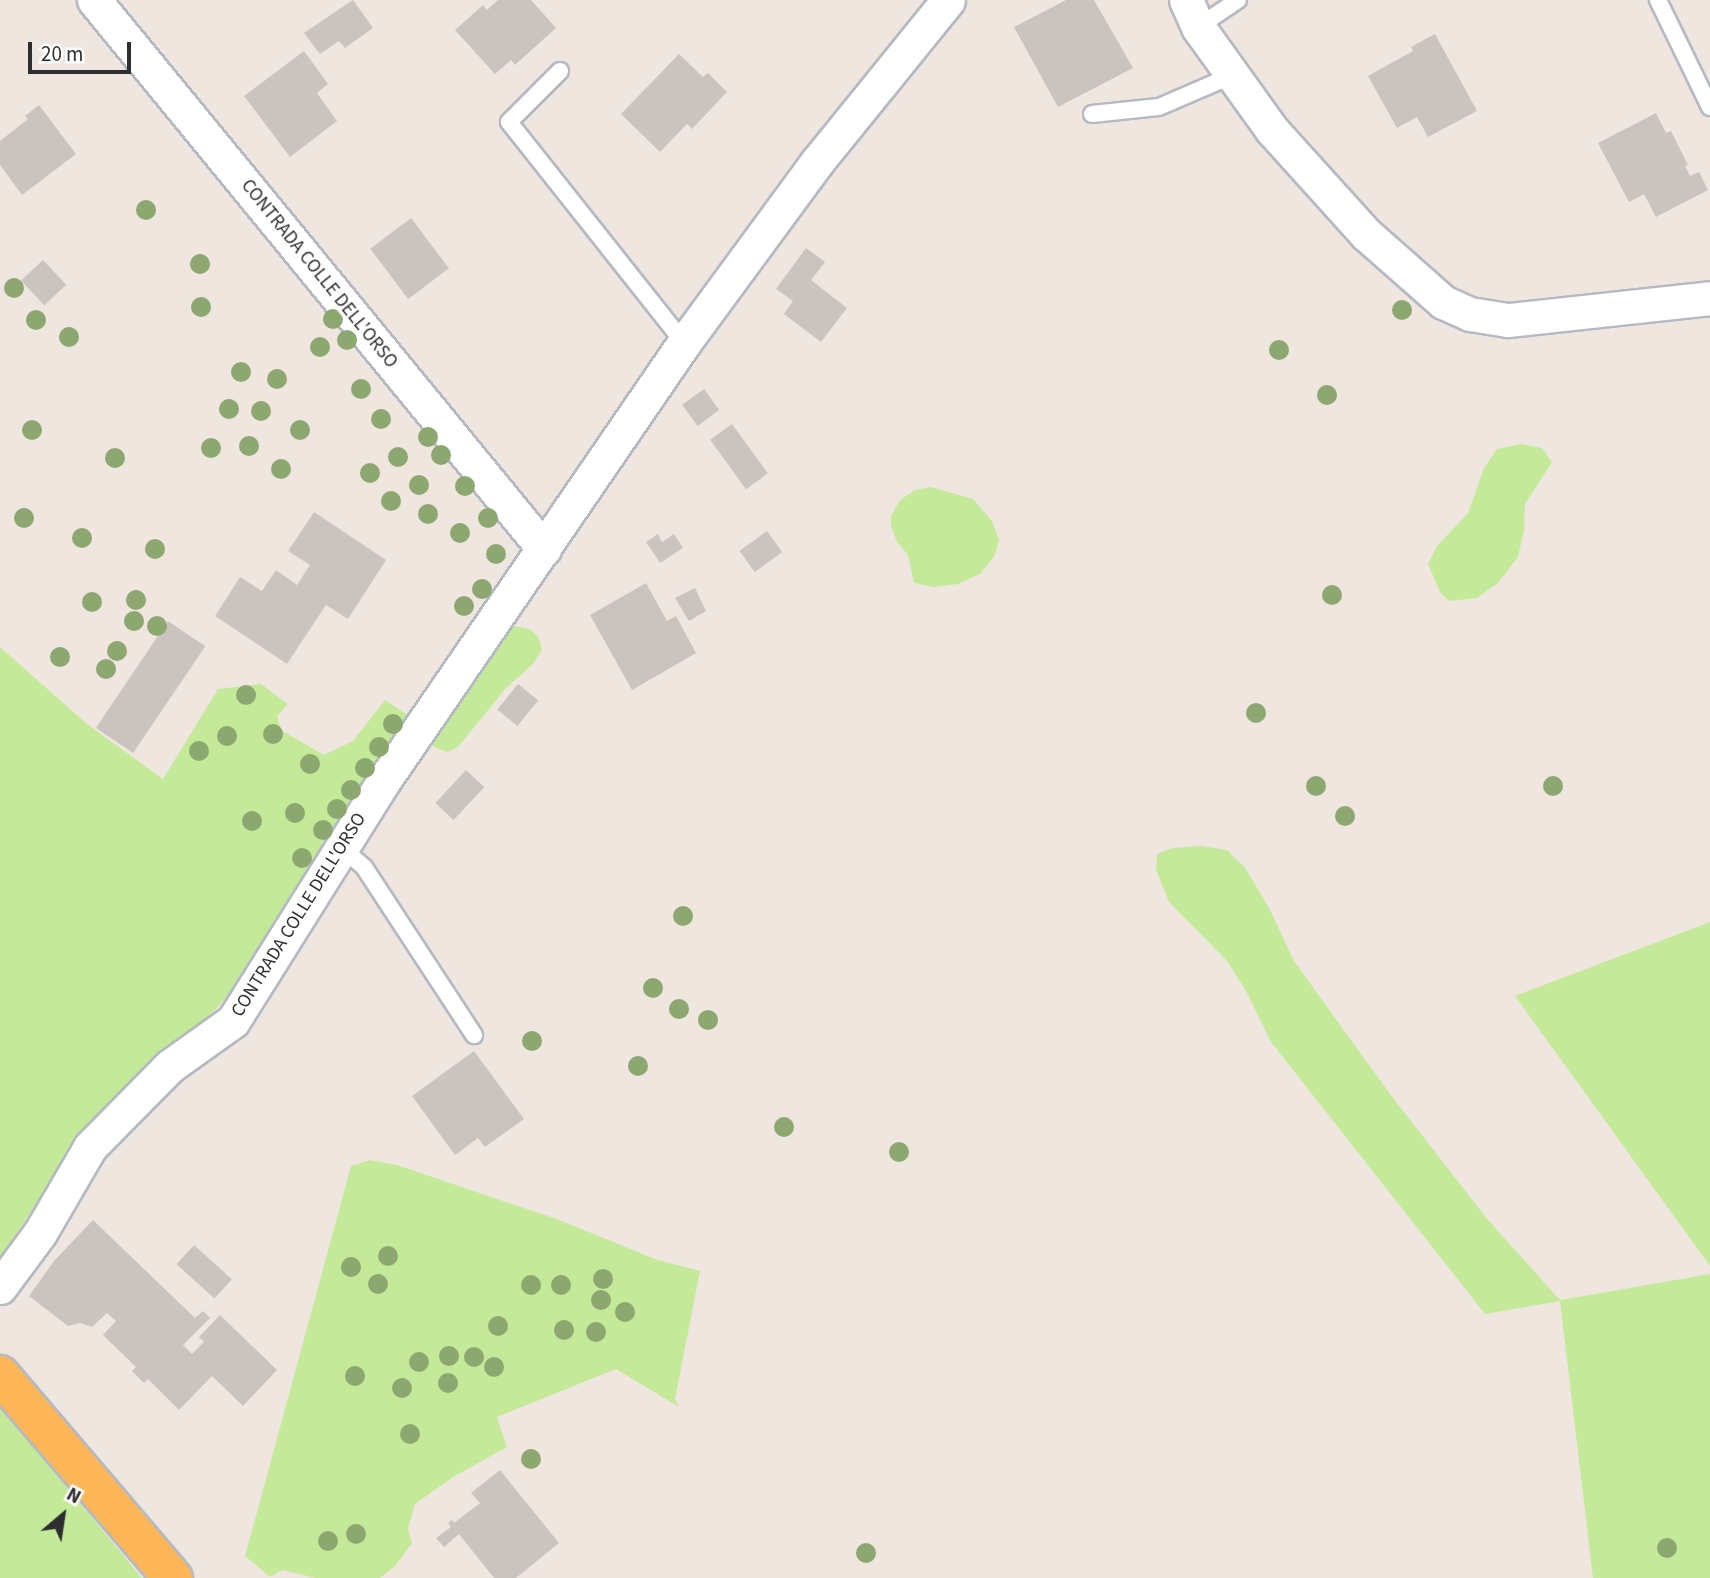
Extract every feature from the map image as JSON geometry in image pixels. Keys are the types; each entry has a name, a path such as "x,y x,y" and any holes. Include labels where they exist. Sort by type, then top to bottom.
{"main road":[{"path":"0,1375 173,1578"}],"street":[{"name":"CONTRADA COLLE DELL'ORSO","path":"94,0 544,549"},
{"name":"CONTRADA COLLE DELL'ORSO","path":"0,1287 40,1233 90,1147 170,1066 233,1021 342,848 684,343 817,162 948,0"},
{"path":"1192,14 1272,130 1366,234 1443,302 1470,314 1508,320 1710,298"}],"lane":[{"path":"1192,14 1238,0"},
{"path":"1658,0 1710,107"},
{"path":"560,71 509,122 684,343"},
{"path":"1092,114 1159,107 1233,75"},
{"path":"342,848 364,867 474,1035"}],"green space":[{"path":"1521,444 1542,448 1552,462 1525,504 1524,530 1518,557 1498,583 1477,598 1449,601 1440,592 1428,564 1437,546 1468,513 1484,468 1497,449"},
{"path":"931,487 973,499 992,521 999,540 994,557 980,574 958,584 934,587 914,583 908,555 897,542 891,525 891,516 900,500 915,490"},
{"path":"509,625 530,629 539,638 542,650 533,664 506,688 458,747 447,752 434,747 426,738"},
{"path":"0,647 87,724 163,779 218,689 261,684 288,704 277,716 281,730 324,755 353,741 385,700 409,716 274,933 219,1006 162,1058 71,1150 0,1259"},
{"path":"1202,846 1227,850 1246,869 1269,908 1294,961 1390,1094 1488,1220 1560,1300 1710,1274 1710,1578 1593,1578 1560,1301 1485,1314 1271,1042 1246,991 1227,961 1169,902 1156,870 1157,854 1172,848"},
{"path":"1710,922 1710,1266 1515,996"},
{"path":"370,1160 397,1165 557,1219 655,1259 700,1271 675,1399 679,1407 616,1369 497,1417 507,1447 453,1477 415,1504 408,1529 412,1543 396,1565 380,1578 316,1578 282,1570 270,1577 245,1556 351,1166"},
{"path":"0,1407 21,1432 142,1578 0,1578"}],"building":[{"path":"353,0 373,28 345,48 339,41 320,54 304,33"},
{"path":"498,0 531,0 556,28 515,65 511,60 495,74 455,30 483,5 487,10"},
{"path":"1066,0 1094,0 1133,68 1058,107 1014,27"},
{"path":"1435,34 1477,111 1428,137 1417,117 1397,128 1368,76 1413,51 1411,47"},
{"path":"304,51 328,84 317,93 337,121 290,157 244,96"},
{"path":"679,54 703,77 708,73 727,92 692,129 687,124 660,152 621,114"},
{"path":"39,105 76,154 22,195 0,165 0,141 28,119 25,116"},
{"path":"1656,113 1666,133 1671,131 1688,165 1685,166 1690,176 1699,172 1708,190 1656,217 1644,194 1629,202 1598,143"},
{"path":"411,218 449,268 408,299 370,249"},
{"path":"806,248 825,262 811,280 847,308 821,342 784,314 793,301 776,289"},
{"path":"43,260 66,285 44,305 21,280"},
{"path":"704,389 719,410 697,426 682,405"},
{"path":"732,424 768,473 746,489 710,440"},
{"path":"314,512 386,560 348,619 326,605 287,664 215,616 240,577 262,591 276,570 297,585 310,565 288,551"},
{"path":"767,531 782,552 755,572 739,551"},
{"path":"658,534 662,542 674,534 683,548 660,563 646,542"},
{"path":"646,583 667,621 676,616 696,653 632,690 590,615"},
{"path":"695,588 706,611 689,621 675,598"},
{"path":"168,621 205,646 133,753 96,728"},
{"path":"518,684 538,700 517,726 497,710"},
{"path":"466,770 484,787 454,820 435,803"},
{"path":"474,1051 524,1119 485,1147 478,1138 455,1155 412,1096"},
{"path":"93,1220 195,1318 203,1311 210,1318 183,1345 192,1354 204,1342 199,1337 220,1315 277,1370 243,1406 212,1376 179,1410 148,1379 144,1383 132,1371 136,1367 103,1335 116,1321 107,1313 92,1327 80,1323 68,1326 29,1296 54,1261"},
{"path":"194,1245 232,1279 215,1298 177,1264"},
{"path":"500,1470 559,1543 516,1578 494,1578 459,1534 444,1547 436,1538 451,1527 448,1523 452,1520 454,1523 480,1503 471,1493"}]}
